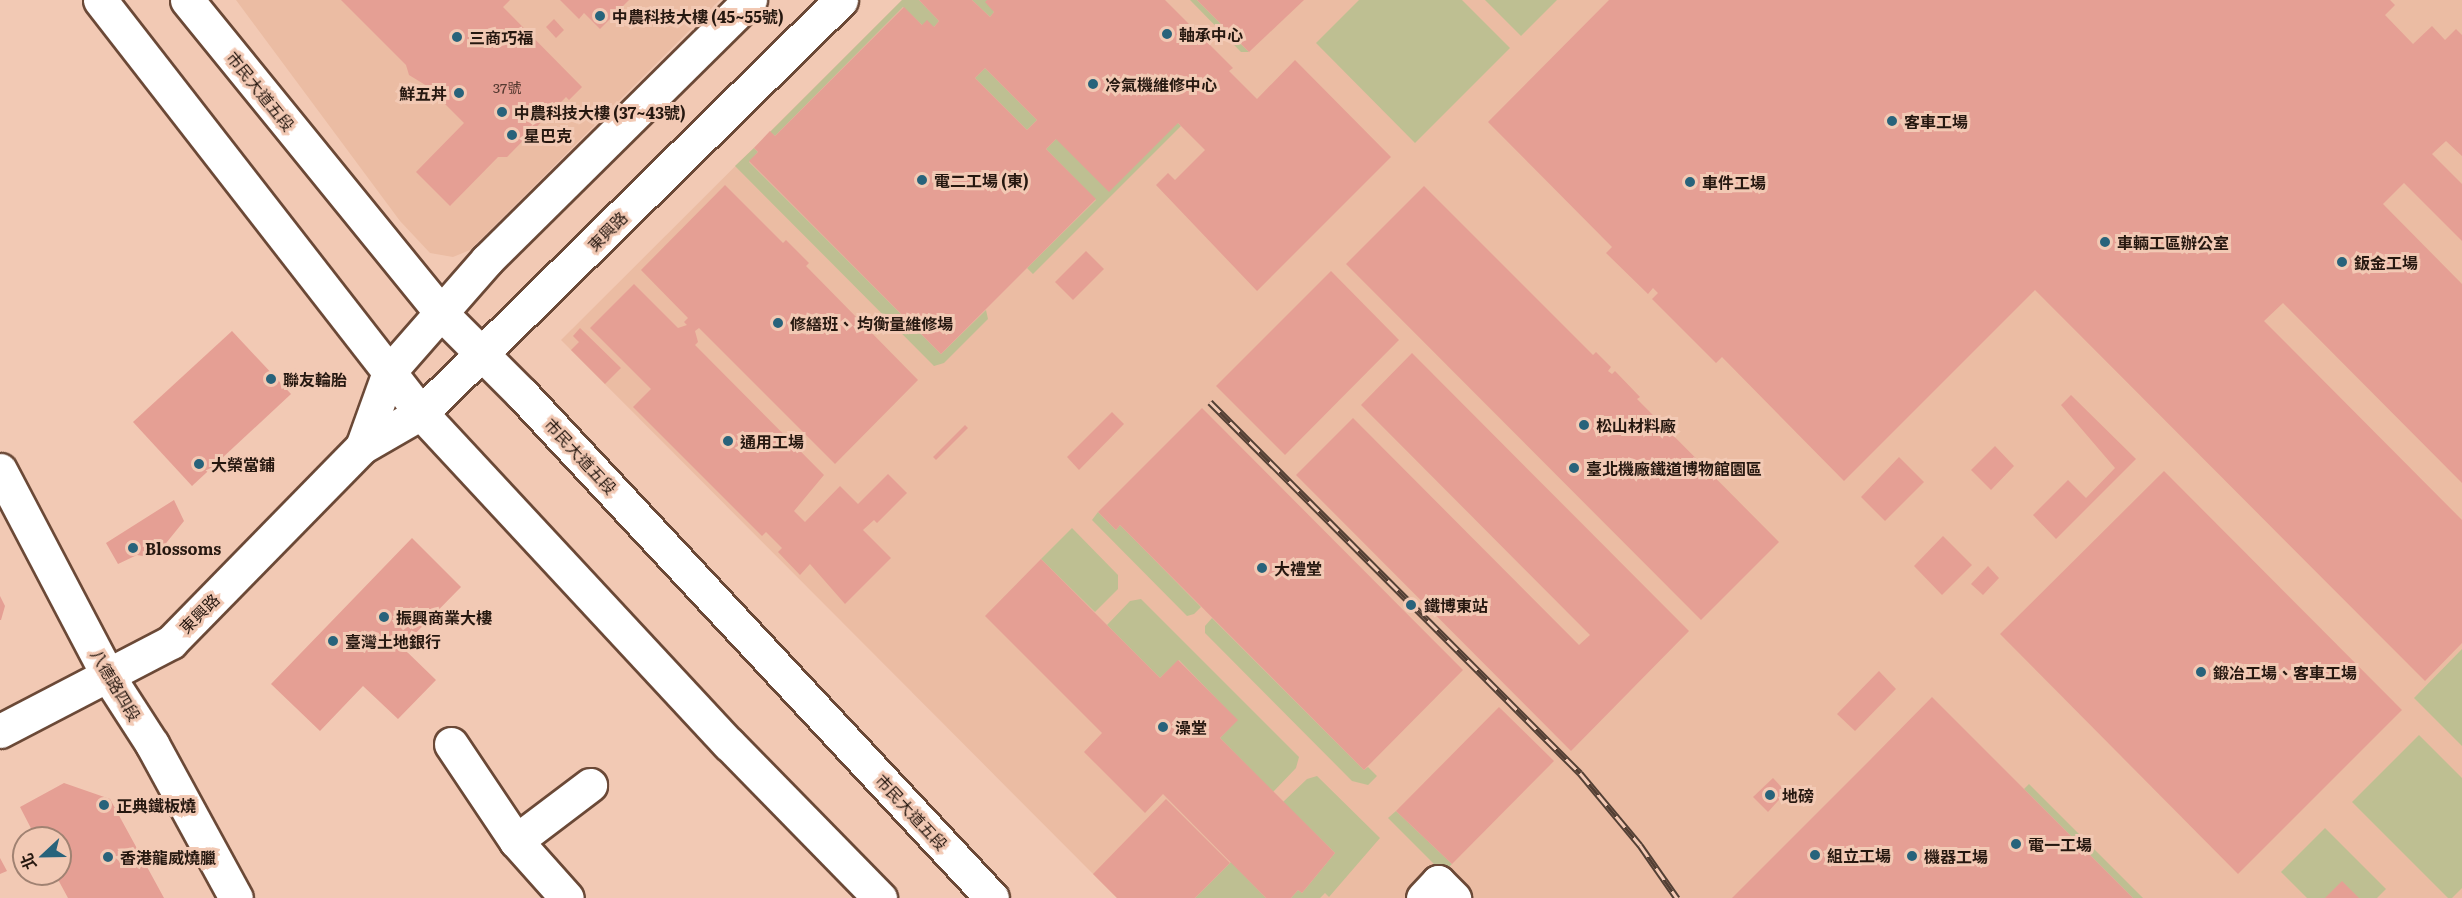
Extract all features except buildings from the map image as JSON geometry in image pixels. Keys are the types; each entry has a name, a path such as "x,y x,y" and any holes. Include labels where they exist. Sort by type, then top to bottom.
{"street":[{"path":"100,0 421,413 729,744 880,898"},
{"name":"市民大道五段","path":"187,0 442,314 483,353 992,898"},
{"name":"東興路","path":"362,447 389,372 494,253 750,0"},
{"name":"東興路","path":"0,731 171,642 362,447 421,413 841,0"},
{"name":"八德路四段","path":"0,470 108,676 162,762 236,898"},
{"path":"451,744 516,841 567,898"},
{"path":"516,841 590,785"},
{"path":"1423,898 1438,882 1454,898"}],"shaded area":[{"path":"236,0 720,0 470,250 453,257 430,253 400,221"},
{"name":"臺北機廠鐵道博物館園區","path":"902,0 2462,0 2462,898 1117,898 561,340"}],"green space":[{"path":"902,0 919,0 939,21 934,27 922,25 903,7 775,136 770,132"},
{"path":"972,0 987,0 994,12 990,17"},
{"path":"1190,0 1197,0 1249,52 1241,52"},
{"path":"1359,0 1462,0 1510,48 1415,143 1316,43"},
{"path":"1485,0 1557,0 1521,36"},
{"path":"985,68 1037,120 1027,130 975,78"},
{"path":"1178,123 1181,126 1033,274 1027,268 1096,200 1046,149 1056,139"},
{"path":"754,148 758,152 749,162 941,354 986,310 988,319 944,363 934,366 735,166"},
{"path":"1098,512 1116,530 1120,525 1201,607 1194,614 1187,616 1092,520"},
{"path":"1072,528 1118,575 1118,589 1095,612 1041,559"},
{"path":"1141,599 1299,757 1296,768 1273,792 1220,738 1237,720 1179,660 1160,678 1107,625 1130,601"},
{"path":"1212,618 1364,770 1368,767 1377,776 1368,785 1352,781 1205,633 1205,626"},
{"path":"2462,649 2462,746 2414,698"},
{"path":"2419,735 2462,778 2462,888 2452,898 2448,898 2352,802"},
{"path":"1317,776 1380,838 1329,897 1325,893 1320,898 1291,898 1298,890 1302,893 1335,853 1283,802 1307,779"},
{"path":"2029,784 2143,898 2133,898 2024,789"},
{"path":"1396,811 1452,864 1443,873 1388,818"},
{"path":"2325,828 2386,889 2377,898 2307,898 2281,872"},
{"path":"1231,862 1266,898 1195,898"}],"railway":[{"path":"1210,402 1580,773 1640,845 1677,898"}],"place":[{"name":"中農科技大樓 (45~55號)","path":"600,16"},
{"name":"軸承中心","path":"1167,34"},
{"name":"三商巧福","path":"457,37"},
{"name":"冷氣機維修中心","path":"1093,84"},
{"name":"鮮五丼","path":"459,93"},
{"name":"中農科技大樓 (37~43號)","path":"502,112"},
{"name":"客車工場","path":"1892,121"},
{"name":"星巴克","path":"512,135"},
{"name":"電二工場 (東)","path":"922,180"},
{"name":"車件工場","path":"1690,182"},
{"name":"車輛工區辦公室","path":"2105,242"},
{"name":"鈑金工場","path":"2342,262"},
{"name":"修繕班、 均衡量維修場","path":"778,323"},
{"name":"聯友輪胎","path":"271,379"},
{"name":"松山材料廠","path":"1584,425"},
{"name":"通用工場","path":"728,441"},
{"name":"大榮當鋪","path":"199,464"},
{"name":"臺北機廠鐵道博物館園區","path":"1574,468"},
{"name":"Blossoms","path":"133,548"},
{"name":"大禮堂","path":"1262,568"},
{"name":"鐵博東站","path":"1411,605"},
{"name":"振興商業大樓","path":"384,617"},
{"name":"臺灣土地銀行","path":"333,641"},
{"name":"鍛冶工場、客車工場","path":"2201,672"},
{"name":"澡堂","path":"1163,727"},
{"name":"地磅","path":"1770,795"},
{"name":"正典鐵板燒","path":"104,805"},
{"name":"電一工場","path":"2016,844"},
{"name":"組立工場","path":"1815,855"},
{"name":"機器工場","path":"1912,856"},
{"name":"香港龍威燒臘","path":"108,857"}]}
